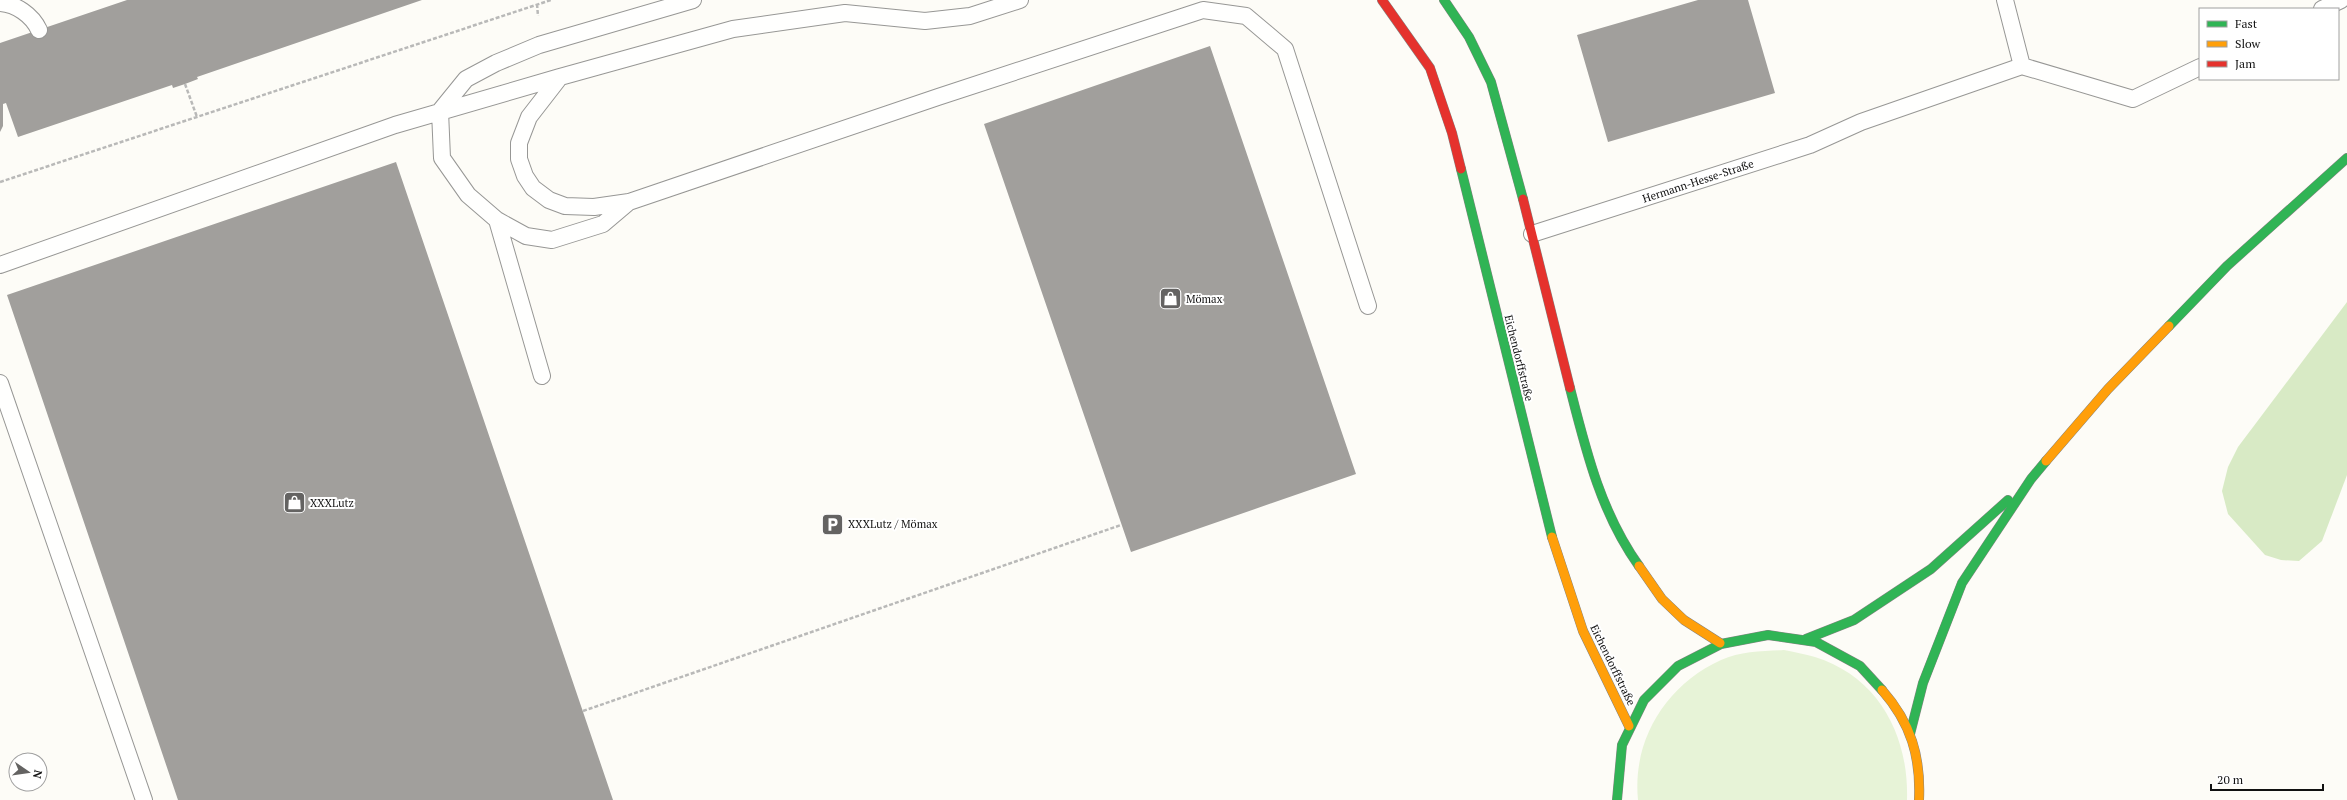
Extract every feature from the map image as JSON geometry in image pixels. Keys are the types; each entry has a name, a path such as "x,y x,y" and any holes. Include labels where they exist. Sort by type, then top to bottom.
{"main road":[{"name":"Eichendorffstraße","path":"1382,0 1430,68 1452,133 1550,532 1583,631 1629,726"},
{"path":"1444,0 1470,37 1491,82 1532,234 1590,468 1606,508 1632,557 1662,599 1684,620 1720,642"},
{"path":"1910,734 1923,682 1962,583 2031,479 2108,389 2226,266 2347,158"},
{"path":"1806,640 1854,620 1931,569 2031,479"},
{"path":"1617,800 1618,763 1629,726 1639,707 1666,675 1700,651 1720,642 1762,635 1785,636 1826,646 1844,655 1878,681 1902,715 1910,734 1919,772 1919,800"}],"lane":[{"path":"628,202 603,224 552,240 526,236 497,220 468,195 442,158 440,110 466,79 496,63 539,45 693,0"},
{"path":"0,265 440,110 733,29 845,13 925,21 970,16 1020,0"},
{"path":"2005,0 2022,66 2133,99 2199,67"},
{"path":"2324,8 2341,0"},
{"path":"0,3 11,4 35,21 39,30"},
{"path":"560,77 529,117 519,142 519,159 525,176 533,188 549,200 565,206 594,207 628,202 938,97 1202,10 1246,16 1285,49 1368,306"},
{"name":"Hermann-Hesse-Straße","path":"1532,234 1810,145 1861,122 2022,66"},
{"path":"497,220 542,376"},
{"path":"0,383 144,800"}],"path":[{"path":"0,182 551,0"},
{"path":"185,84 197,117"},
{"path":"583,711 1122,525"}],"green space":[{"path":"2347,302 2347,475 2322,541 2299,561 2281,560 2265,555 2228,514 2222,491 2228,467 2238,447"},
{"path":"1784,650 1815,657 1837,666 1857,679 1873,694 1886,712 1896,732 1906,776 1907,800 1638,800 1638,778 1641,756 1647,736 1669,699 1684,684 1701,671 1721,660 1752,652"}],"building":[{"path":"127,0 422,0 197,77 198,79 185,84 173,88 172,85 18,137 6,103 3,104 3,126 0,132 0,43"},
{"path":"1698,0 1748,0 1775,93 1608,142 1577,35"},
{"name":"Mömax","path":"1210,46 1356,474 1131,552 984,124"},
{"name":"XXXLutz","path":"396,162 613,800 178,800 7,295"}],"traffic: fast":[{"path":"1444,0 1469,37 1491,82 1523,199"},
{"path":"2169,326 2227,266 2347,158"},
{"path":"1461,169 1552,537"},
{"path":"1570,388 1596,481 1614,525 1639,566"},
{"path":"1910,734 1923,683 1962,583 2031,479 2046,461"},
{"path":"1806,639 1854,620 1931,569 2008,500"},
{"path":"1617,800 1622,745 1644,700 1678,666 1721,644 1768,635 1816,642 1860,666 1882,690"}],"traffic: slow":[{"path":"2046,461 2108,389 2169,326"},
{"path":"1552,537 1583,631 1629,726"},
{"path":"1639,566 1662,599 1684,620 1720,643"},
{"path":"1882,690 1900,715 1912,741 1918,769 1919,800"}],"traffic: jam":[{"path":"1382,0 1430,68 1452,133 1461,169"},
{"path":"1523,199 1570,388"}],"place":[{"name":"Mömax","path":"1170,299"},
{"name":"XXXLutz","path":"295,503"},
{"name":"XXXLutz / Mömax","path":"832,524"}]}
